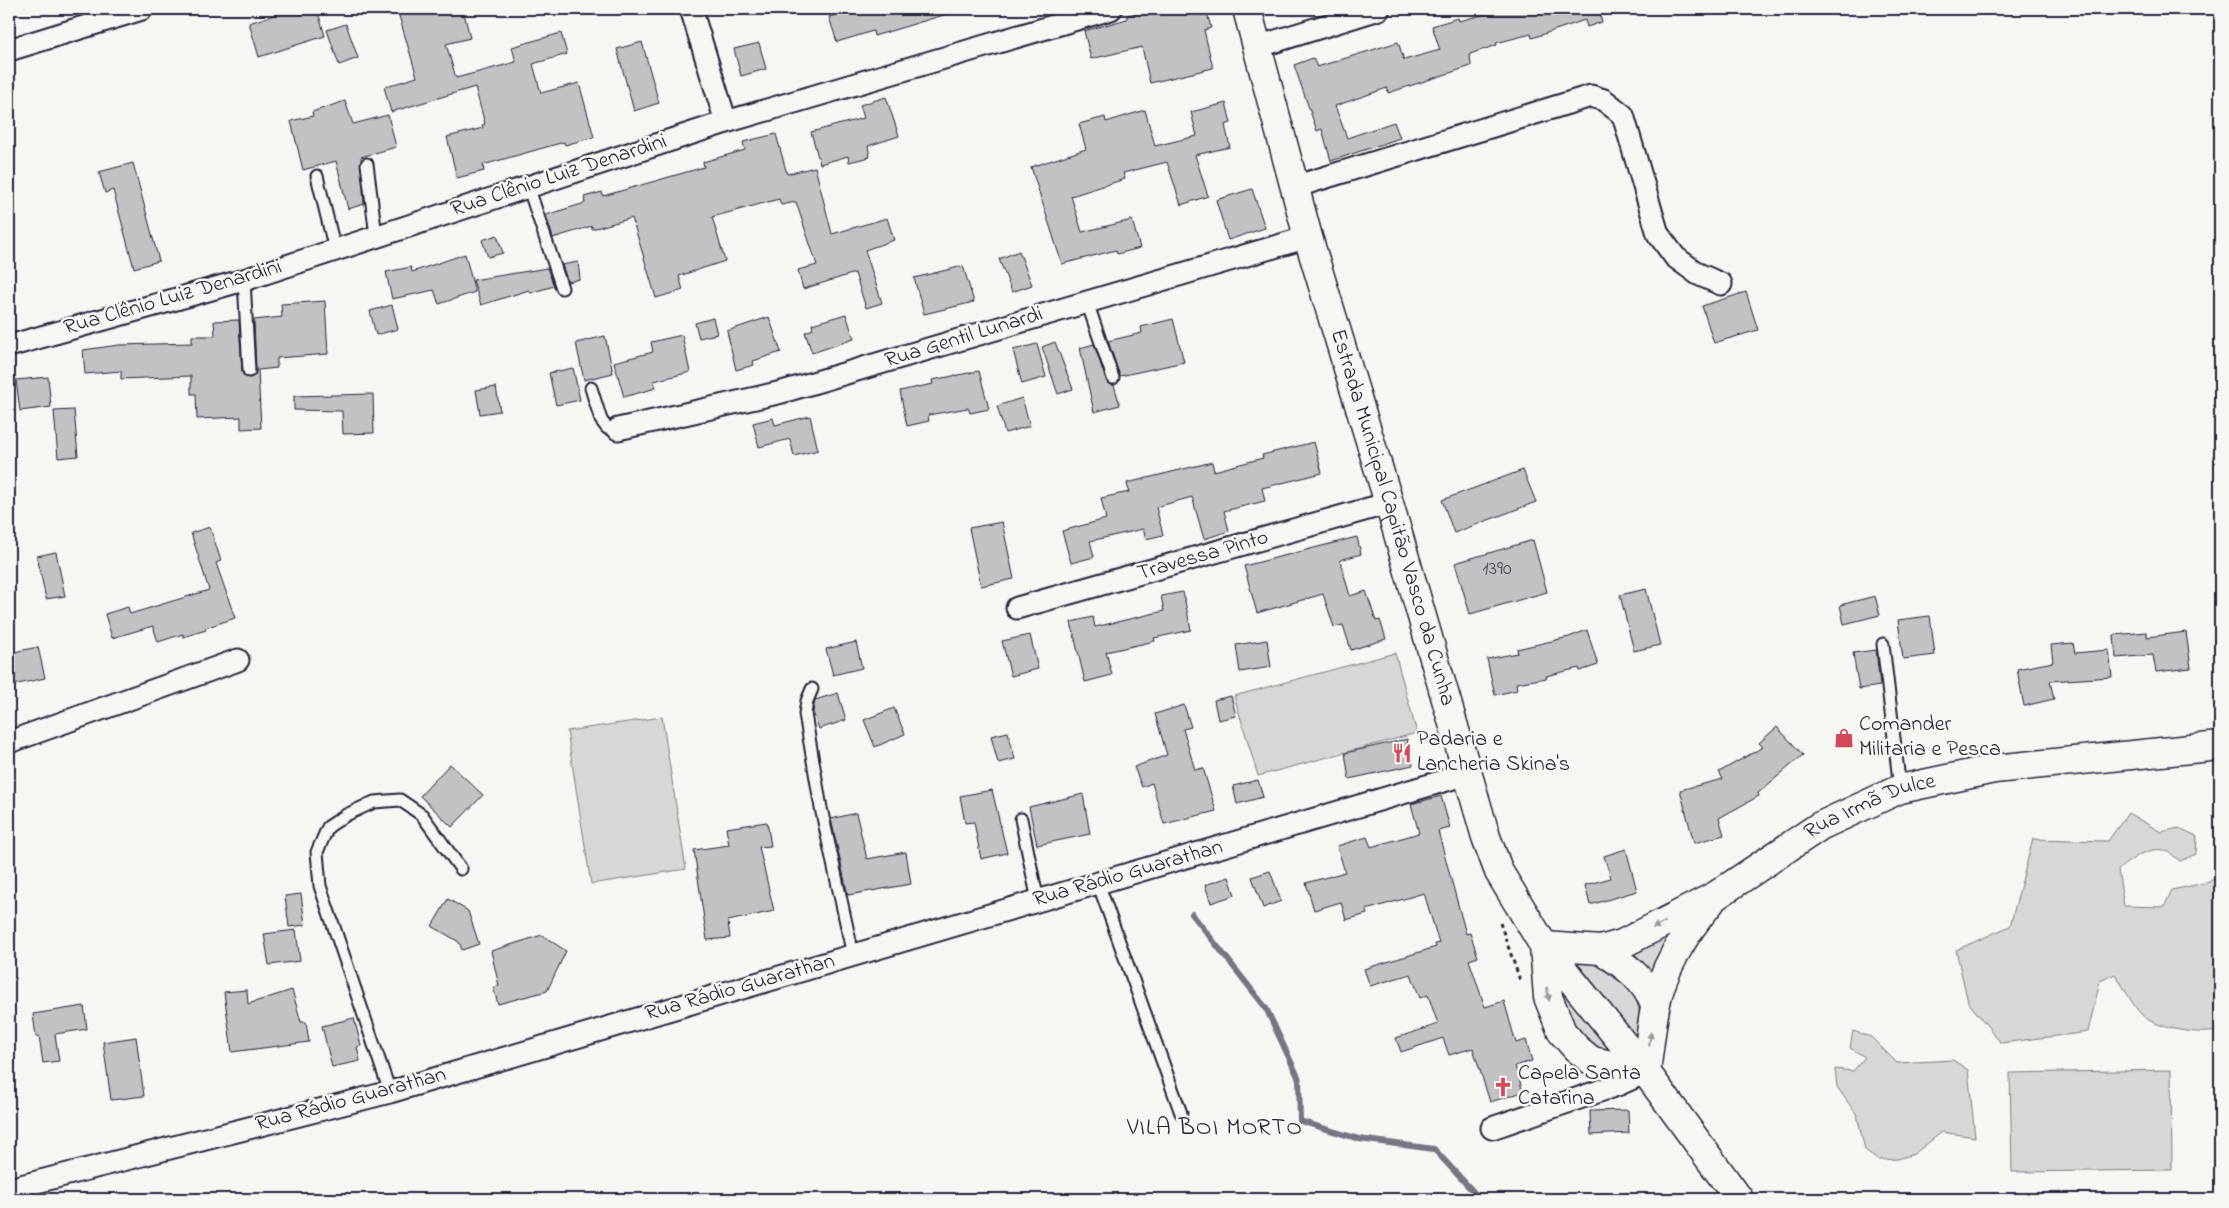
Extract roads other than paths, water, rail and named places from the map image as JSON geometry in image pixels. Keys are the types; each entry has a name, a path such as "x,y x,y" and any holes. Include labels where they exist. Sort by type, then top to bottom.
{"street":[{"path":"9,50 142,9"},
{"path":"691,9 726,122"},
{"name":"Rua Clênio Luiz Denardini","path":"9,346 244,280 726,122 1111,9"},
{"name":"Estrada Municipal Capitão Vasco da Cunha","path":"1247,9 1308,237 1389,503 1486,837 1499,872 1544,946 1646,1072 1738,1199"},
{"path":"1257,46 1379,9"},
{"path":"1294,187 1591,96 1604,100 1622,115 1658,234 1675,257 1698,274 1721,284"},
{"name":"Rua Gentil Lunardi","path":"618,429 782,392 1308,237"},
{"name":"Travessa Pinto","path":"1017,608 1389,503"},
{"path":"9,742 238,660"},
{"name":"Rua Irmã Dulce","path":"1544,946 1600,950 1622,944 1717,895 1820,826 1900,789 1994,769 2220,746"},
{"name":"Rua Rádio Guarathan","path":"9,1189 390,1092 1468,774"},
{"name":"Rua Irmã Dulce","path":"1646,1072 1655,1006 1673,960 1692,925 1717,895"},
{"path":"1544,946 1548,997 1562,1032 1592,1061 1646,1072"},
{"path":"1600,950 1625,964 1640,978 1655,1006"},
{"path":"1492,1128 1620,1084 1646,1072"}],"lane":[{"path":"367,164 376,236"},
{"path":"317,176 335,250"},
{"path":"528,186 562,288"},
{"path":"244,280 249,371"},
{"path":"1087,302 1113,378"},
{"path":"591,388 601,420 607,428 618,429"},
{"path":"1883,644 1900,789"},
{"path":"812,689 807,701 805,714 821,808 853,955"},
{"path":"390,1092 320,886 317,852 328,827 346,815 374,802 400,800 422,815 460,869"},
{"path":"1020,819 1038,901"},
{"path":"1098,883 1181,1113"}],"waterway":[{"path":"1192,914 1266,1008 1299,1079 1300,1121 1359,1139 1434,1149 1480,1199"}],"place":[{"name":"Comander Militaria e Pesca","path":"1844,738"},
{"name":"Padaria e Lancheria Skina's","path":"1402,753"},
{"name":"Capela Santa Catarina","path":"1503,1087"}],"district":[{"name":"VILA BOI MORTO","path":"1215,1128"}]}
